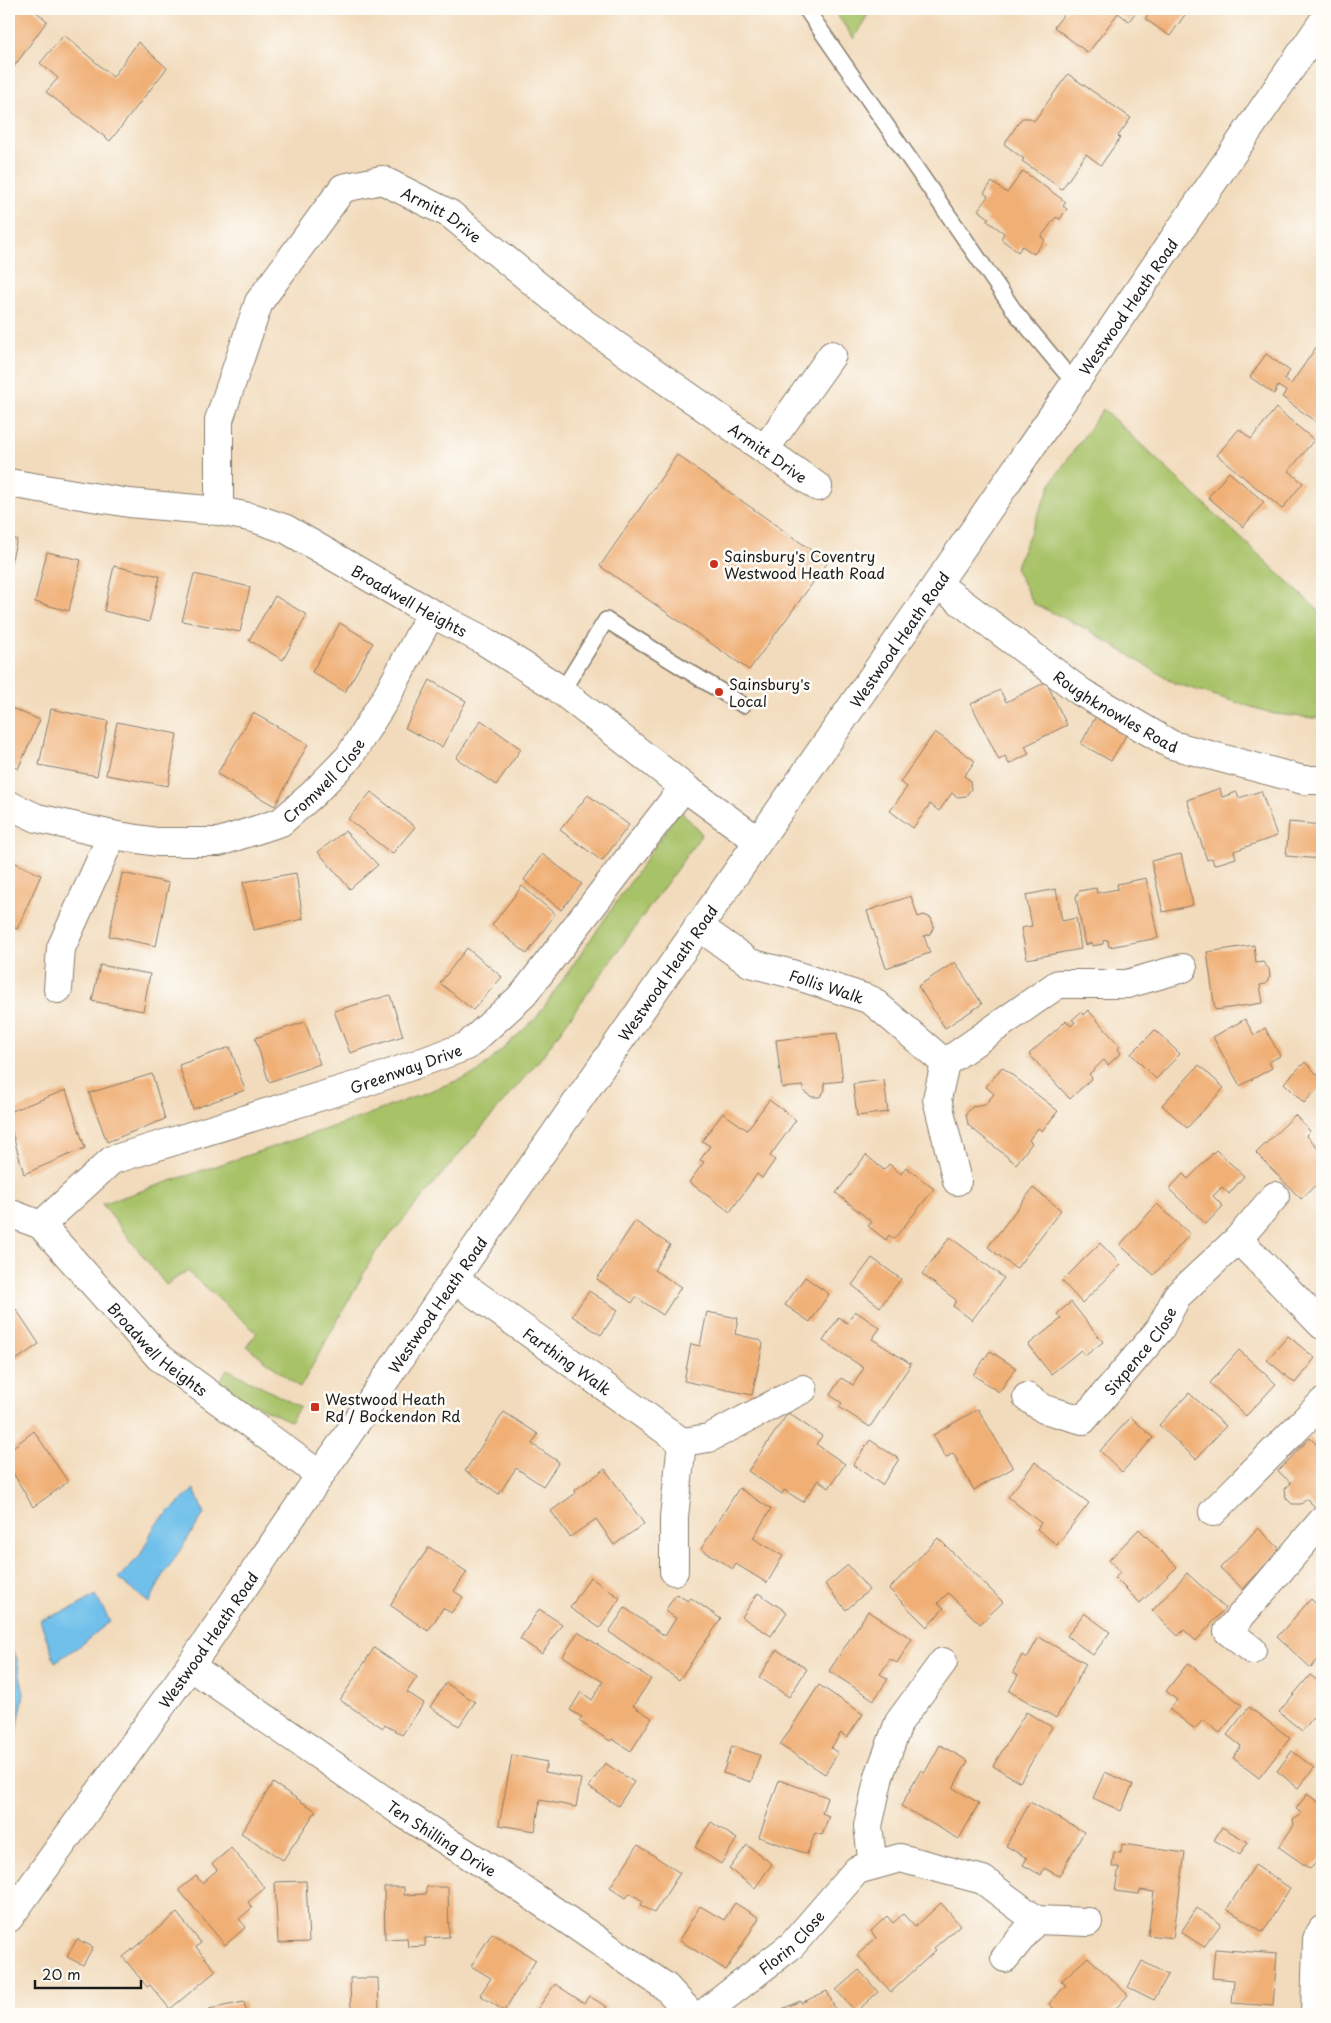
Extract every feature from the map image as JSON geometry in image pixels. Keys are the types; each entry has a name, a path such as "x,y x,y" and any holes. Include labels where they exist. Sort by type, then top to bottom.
{"street":[{"name":"Westwood Heath Road","path":"9,1918 190,1666 454,1279 757,840 937,584 1322,23"},
{"name":"Armitt Drive","path":"219,511 218,420 258,302 343,188 382,180 450,214 581,321 818,487"},
{"path":"765,449 832,355"},
{"name":"Broadwell Heights","path":"9,483 129,503 219,511 254,518 286,529 431,613 481,639 562,691 684,787 757,840"},
{"name":"Roughknowles Road","path":"937,584 1081,692 1172,745 1303,780 1322,780"},
{"name":"Cromwell Close","path":"9,805 37,818 112,835 157,842 219,842 281,822 313,794 349,757 386,696 431,613"},
{"name":"Greenway Drive","path":"41,1225 112,1160 361,1084 468,1046 523,995 684,787"},
{"path":"58,989 61,948 112,835"},
{"name":"Follis Walk","path":"698,926 750,963 792,974 872,1000 945,1063"},
{"path":"958,1181 937,1099 945,1063 1058,984 1127,984 1183,968"},
{"name":"Sixpence Close","path":"1027,1397 1044,1409 1083,1420 1160,1329 1177,1296 1238,1239 1276,1196"},
{"name":"Broadwell Heights","path":"9,1213 41,1225 159,1357 320,1475"},
{"path":"1238,1239 1322,1324"},
{"name":"Farthing Walk","path":"454,1279 682,1442"},
{"path":"674,1570 674,1517 682,1442 708,1438 803,1389"},
{"path":"1212,1512 1322,1404"},
{"path":"1252,1650 1228,1631 1322,1521"},
{"path":"873,1865 868,1826 879,1776 899,1722 943,1662"},
{"name":"Ten Shilling Drive","path":"190,1666 404,1814 510,1880 666,1987 691,2014"},
{"name":"Florin Close","path":"703,2014 792,1945 857,1870 873,1865 900,1858 983,1880 1036,1920"},
{"path":"1005,1958 1036,1920 1088,1922"},
{"path":"1315,2014 1317,1939 1322,1930"}],"lane":[{"path":"806,9 1016,313 1075,384"},
{"path":"562,691 606,620 743,705"}],"green space":[{"path":"833,9 871,9 854,39"},
{"path":"1103,409 1322,614 1322,719 1274,714 1174,683 1087,629 1034,604 1015,568 1053,480"},
{"path":"680,810 702,834 541,1058 375,1253 300,1388 247,1346 257,1333 187,1271 166,1285 102,1204 359,1118 477,1073 537,1017"},
{"path":"227,1369 300,1407 290,1421 247,1401 219,1383"}],"water":[{"path":"194,1489 204,1514 164,1574 149,1603 118,1578 140,1556 155,1525"},
{"path":"95,1595 110,1621 85,1642 55,1662 40,1620 76,1607"},
{"path":"9,1645 16,1656 24,1694 9,1769"}],"building":[{"path":"9,9 33,9 47,21 13,68 9,64"},
{"path":"1068,9 1138,9 1129,21 1118,13 1088,53 1054,27"},
{"path":"1152,9 1189,9 1170,36 1145,19"},
{"path":"64,35 113,77 138,42 167,68 110,141 46,92 58,78 40,63"},
{"path":"1068,74 1131,118 1101,165 1086,154 1062,189 1022,161 1024,159 1004,144 1022,118 1030,118 1034,121"},
{"path":"1023,171 1066,202 1063,206 1067,209 1060,219 1056,217 1041,237 1045,240 1034,254 1022,246 1018,252 1001,239 1004,233 986,220 989,218 978,210 988,196 984,193 992,182 1007,193"},
{"path":"1317,346 1322,350 1322,422 1320,425 1282,397 1286,391 1278,386 1274,394 1250,377 1266,354 1290,371 1284,379 1291,384"},
{"path":"1276,408 1314,440 1289,471 1303,483 1282,509 1217,455 1239,429 1251,439"},
{"name":"Sainsbury's Coventry Westwood Heath Road","path":"677,455 828,562 749,670 600,566"},
{"path":"1229,472 1264,502 1243,527 1208,497"},
{"path":"9,538 17,539 9,570"},
{"path":"47,552 81,560 69,611 35,602"},
{"path":"114,566 160,576 149,622 104,611"},
{"path":"194,574 250,587 240,632 182,621"},
{"path":"275,596 307,615 283,660 249,640"},
{"path":"340,623 373,643 345,692 312,672"},
{"path":"430,680 466,701 442,747 405,728"},
{"path":"1046,682 1067,725 1025,746 1029,754 1009,764 1005,756 999,760 971,704 1000,690 1006,702"},
{"path":"9,707 40,720 18,769 9,764"},
{"path":"51,709 108,721 97,776 39,765"},
{"path":"253,713 308,744 275,806 217,774"},
{"path":"1097,714 1128,732 1111,761 1081,744"},
{"path":"481,720 521,749 496,785 456,758"},
{"path":"117,722 177,734 168,786 106,775"},
{"path":"935,732 975,761 964,776 970,780 971,789 966,796 958,797 952,793 939,811 930,804 913,828 890,811 907,787 900,782"},
{"path":"1220,788 1222,797 1237,792 1239,798 1261,791 1277,836 1234,851 1236,858 1214,865 1212,858 1207,860 1187,800"},
{"path":"371,792 415,827 392,854 348,819"},
{"path":"588,795 629,825 602,861 560,830"},
{"path":"1289,822 1322,825 1321,859 1286,856"},
{"path":"345,831 378,865 350,889 318,852"},
{"path":"542,854 582,884 561,910 524,880"},
{"path":"1181,854 1193,905 1163,912 1151,861"},
{"path":"9,860 41,875 17,929 9,925"},
{"path":"122,873 169,883 156,946 109,936"},
{"path":"296,873 303,919 254,930 243,882"},
{"path":"1146,878 1158,938 1109,947 1108,940 1103,941 1103,944 1092,946 1092,943 1085,945 1076,897 1079,891 1096,888 1097,893 1118,889 1117,884"},
{"path":"522,886 555,914 527,954 492,925"},
{"path":"1056,889 1062,921 1076,918 1081,949 1027,959 1021,928 1032,926 1026,895"},
{"path":"911,896 918,917 924,915 931,918 934,927 930,934 924,936 930,953 886,968 867,911"},
{"path":"1254,945 1256,963 1263,962 1269,969 1270,976 1266,984 1260,985 1263,1003 1215,1010 1207,952"},
{"path":"467,948 502,977 473,1010 440,983"},
{"path":"955,962 982,1004 945,1028 918,986"},
{"path":"100,965 150,974 143,1011 92,1001"},
{"path":"390,995 403,1036 350,1053 334,1011"},
{"path":"1088,1010 1120,1046 1118,1049 1121,1053 1108,1065 1104,1060 1089,1074 1092,1078 1070,1099 1029,1054 1066,1021 1071,1026 1075,1022 1072,1020 1081,1012 1083,1015"},
{"path":"1245,1019 1254,1035 1265,1028 1280,1056 1269,1062 1272,1068 1240,1086 1213,1037"},
{"path":"305,1022 320,1064 269,1082 255,1038"},
{"path":"1155,1030 1180,1054 1156,1079 1131,1054"},
{"path":"837,1033 843,1081 824,1083 825,1090 820,1097 812,1097 804,1092 803,1086 782,1088 776,1040"},
{"path":"230,1047 245,1090 193,1109 179,1065"},
{"path":"1305,1062 1322,1079 1322,1084 1304,1103 1284,1083"},
{"path":"1199,1065 1224,1088 1187,1128 1162,1105"},
{"path":"1002,1067 1058,1111 1042,1131 1038,1128 1029,1140 1032,1143 1016,1164 968,1125 966,1114 972,1107 985,1105 994,1094 986,1087"},
{"path":"152,1074 165,1119 107,1142 89,1093"},
{"path":"884,1080 888,1112 857,1116 853,1084"},
{"path":"66,1090 85,1148 24,1174 9,1122 9,1112"},
{"path":"769,1100 796,1120 770,1156 775,1160 762,1178 757,1174 730,1212 689,1182 704,1162 700,1160 710,1146 702,1141 723,1113 747,1130"},
{"path":"1295,1115 1310,1131 1306,1135 1322,1152 1322,1179 1301,1199 1256,1153"},
{"path":"1216,1150 1244,1176 1229,1194 1222,1187 1213,1196 1223,1206 1206,1224 1169,1189 1183,1174 1188,1179"},
{"path":"866,1155 884,1170 889,1164 901,1174 906,1167 934,1189 894,1239 889,1235 886,1240 868,1226 872,1222 836,1193"},
{"path":"1033,1188 1061,1210 1016,1269 988,1247"},
{"path":"1157,1204 1190,1234 1154,1275 1120,1245"},
{"path":"635,1221 670,1245 654,1270 681,1287 663,1315 636,1297 632,1303 597,1279"},
{"path":"950,1237 1004,1278 972,1320 953,1306 956,1300 922,1274"},
{"path":"1100,1243 1121,1265 1082,1303 1062,1281"},
{"path":"872,1258 901,1279 880,1307 852,1285"},
{"path":"805,1277 829,1294 810,1322 785,1305"},
{"path":"589,1291 618,1310 601,1335 572,1316"},
{"path":"1071,1302 1103,1342 1085,1356 1081,1350 1051,1374 1028,1345 1061,1319 1057,1314"},
{"path":"16,1309 39,1344 9,1365 9,1314"},
{"path":"855,1311 880,1328 872,1339 911,1364 870,1427 839,1407 842,1403 830,1395 841,1378 853,1385 864,1368 823,1341 839,1317 847,1323"},
{"path":"707,1312 738,1318 735,1334 760,1340 763,1344 752,1395 684,1381 691,1344 700,1346"},
{"path":"1288,1336 1315,1358 1295,1383 1267,1360"},
{"path":"1239,1350 1276,1384 1246,1416 1210,1383"},
{"path":"990,1351 1016,1368 999,1392 973,1375"},
{"path":"1189,1393 1226,1426 1196,1459 1159,1425"},
{"path":"978,1409 1013,1468 974,1490 953,1453 946,1458 933,1435"},
{"path":"504,1412 538,1434 532,1444 559,1462 543,1486 516,1468 499,1494 465,1471"},
{"path":"788,1413 822,1436 816,1444 845,1464 829,1488 818,1480 803,1502 784,1490 782,1494 748,1471"},
{"path":"1131,1417 1153,1438 1122,1472 1100,1451"},
{"path":"34,1431 68,1482 33,1507 9,1466 9,1450"},
{"path":"1310,1438 1322,1450 1322,1503 1317,1509 1307,1499 1301,1504 1292,1504 1286,1498 1285,1489 1291,1483 1278,1471"},
{"path":"870,1440 899,1459 882,1485 853,1465"},
{"path":"1035,1462 1089,1503 1057,1545 1037,1529 1041,1523 1008,1497"},
{"path":"605,1469 644,1524 614,1545 596,1519 570,1537 551,1511 576,1493 575,1490"},
{"path":"739,1488 771,1509 753,1538 783,1556 767,1583 736,1564 733,1569 701,1549"},
{"path":"1258,1528 1280,1549 1243,1589 1220,1568"},
{"path":"1139,1529 1177,1567 1140,1603 1115,1578 1120,1572 1109,1560"},
{"path":"938,1538 1003,1602 980,1624 948,1593 938,1603 944,1608 927,1627 889,1589"},
{"path":"429,1547 467,1572 454,1591 463,1597 451,1613 443,1608 428,1631 390,1605"},
{"path":"848,1565 869,1590 846,1610 825,1584"},
{"path":"1187,1573 1225,1608 1196,1641 1184,1630 1178,1636 1152,1611"},
{"path":"590,1577 620,1598 600,1628 570,1608"},
{"path":"758,1593 787,1612 771,1636 742,1617"},
{"path":"676,1594 688,1601 691,1598 721,1619 679,1680 609,1632 625,1608 665,1636 676,1618 665,1611"},
{"path":"1311,1599 1322,1610 1322,1658 1321,1656 1311,1668 1277,1637"},
{"path":"539,1609 562,1624 542,1654 520,1639"},
{"path":"868,1611 912,1639 897,1663 890,1659 880,1674 888,1679 874,1700 829,1671"},
{"path":"1084,1613 1110,1632 1093,1655 1067,1636"},
{"path":"578,1632 651,1679 633,1706 652,1718 631,1751 612,1739 610,1741 579,1721 582,1717 570,1710 581,1692 592,1700 603,1682 563,1656"},
{"path":"1039,1637 1086,1664 1056,1718 1009,1691 1018,1675 1013,1672 1022,1655 1027,1658"},
{"path":"374,1648 417,1677 407,1692 424,1703 402,1735 385,1725 383,1728 340,1700"},
{"path":"777,1650 807,1669 789,1697 759,1677"},
{"path":"1188,1663 1242,1705 1220,1733 1203,1720 1195,1729 1169,1709 1177,1700 1166,1691"},
{"path":"1310,1675 1322,1684 1322,1707 1302,1731 1279,1712"},
{"path":"446,1683 475,1702 459,1726 430,1707"},
{"path":"819,1685 863,1714 847,1738 841,1733 831,1748 838,1753 825,1774 780,1745"},
{"path":"1249,1707 1290,1738 1259,1778 1233,1758 1241,1746 1227,1735"},
{"path":"1026,1712 1052,1727 1020,1782 993,1766"},
{"path":"940,1745 968,1761 953,1788 979,1803 959,1839 901,1806 921,1770 925,1772"},
{"path":"732,1746 760,1755 751,1782 723,1773"},
{"path":"1292,1751 1314,1768 1298,1788 1277,1771"},
{"path":"512,1755 547,1762 545,1772 581,1779 576,1807 540,1800 535,1831 499,1825"},
{"path":"605,1763 634,1782 618,1806 589,1787"},
{"path":"1105,1772 1133,1785 1121,1811 1093,1798"},
{"path":"779,1780 827,1797 822,1813 829,1816 822,1835 815,1833 807,1854 759,1837"},
{"path":"273,1783 316,1811 283,1860 241,1833"},
{"path":"1307,1794 1322,1805 1321,1858 1310,1869 1279,1847 1294,1825 1293,1820 1302,1814 1296,1809"},
{"path":"1030,1802 1084,1832 1059,1876 1044,1868 1041,1875 1023,1865 1027,1858 1006,1846"},
{"path":"711,1822 737,1839 721,1864 695,1847"},
{"path":"1222,1827 1248,1842 1240,1855 1214,1840"},
{"path":"1122,1844 1185,1853 1173,1938 1148,1935 1154,1892 1140,1890 1139,1894 1115,1891 1119,1867 1112,1867 1114,1852 1121,1853"},
{"path":"638,1845 680,1873 654,1913 641,1905 643,1901 630,1893 626,1898 610,1887"},
{"path":"747,1845 772,1864 755,1888 729,1869"},
{"path":"231,1848 265,1888 248,1902 252,1908 239,1919 246,1927 225,1945 179,1890 196,1876 202,1883 217,1870 212,1864"},
{"path":"1255,1865 1290,1888 1263,1932 1227,1909"},
{"path":"306,1881 309,1942 278,1943 275,1882"},
{"path":"384,1887 404,1887 404,1895 426,1894 426,1887 448,1887 449,1937 425,1938 425,1946 408,1947 407,1938 385,1939"},
{"path":"735,1903 759,1918 726,1970 679,1940 700,1906 724,1920"},
{"path":"941,1903 960,1925 934,1948 936,1950 891,1992 857,1955 876,1938 871,1931 887,1916 893,1923 903,1914 915,1927"},
{"path":"1197,1908 1221,1924 1204,1947 1181,1932"},
{"path":"177,1913 201,1943 196,1947 216,1971 170,2009 150,1985 147,1987 123,1957"},
{"path":"492,1933 536,1960 504,2011 480,1995 491,1978 471,1966"},
{"path":"77,1939 93,1947 83,1965 67,1957"},
{"path":"1215,1949 1277,1954 1273,2006 1232,2003 1234,1980 1212,1978"},
{"path":"1088,1957 1128,1995 1111,2014 1060,2014 1049,2004 1066,1985 1061,1981"},
{"path":"1142,1961 1168,1975 1154,2000 1128,1987"},
{"path":"859,1970 878,1992 856,2012 836,1990"},
{"path":"350,1978 378,1978 379,2011 351,2012"},
{"path":"555,1984 584,2003 589,1996 607,2007 602,2014 534,2014"},
{"path":"827,1991 837,2013 781,2014 780,2010"},
{"path":"244,2002 247,2014 210,2014 209,2009"},
{"path":"425,2008 438,2014 421,2014"}],"place":[{"name":"Sainsbury's Coventry Westwood Heath Road","path":"714,564"},
{"name":"Sainsbury's Local","path":"719,692"},
{"name":"Westwood Heath Rd / Bockendon Rd","path":"315,1407"}]}
